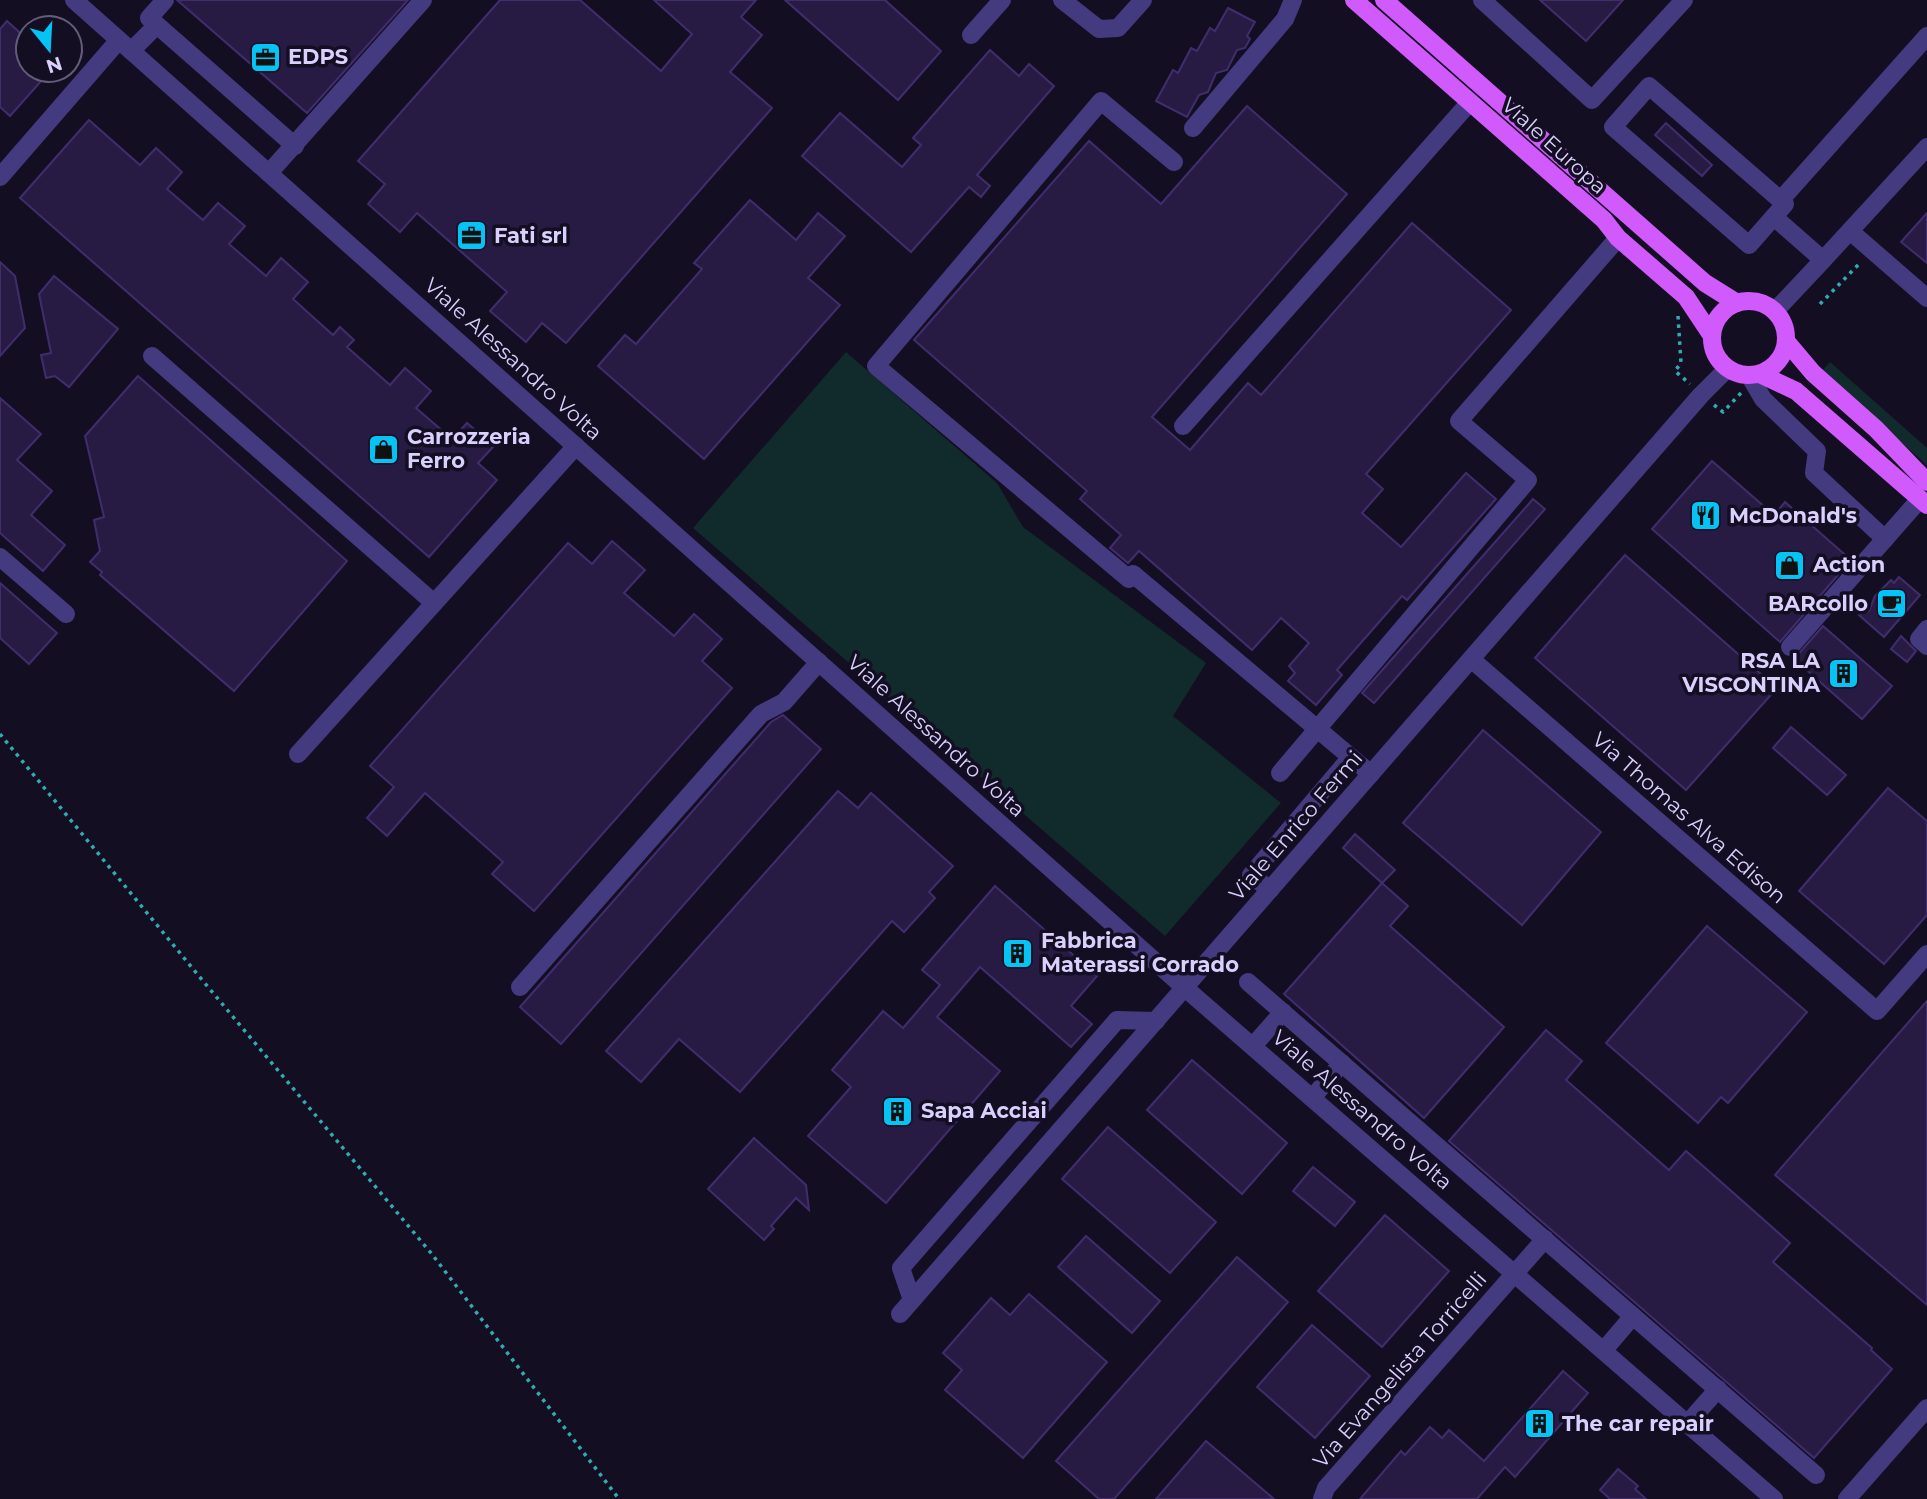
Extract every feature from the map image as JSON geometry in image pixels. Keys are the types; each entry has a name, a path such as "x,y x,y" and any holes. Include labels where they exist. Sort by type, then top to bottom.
{"main road":[{"name":"Viale Europa","path":"1354,0 1604,220 1618,238 1686,298 1712,336"},
{"name":"Viale Europa","path":"1384,0 1705,283 1737,303"},
{"path":"1755,374 1770,369 1779,361 1786,341 1785,330 1775,311 1765,305 1754,301 1737,303 1722,313 1715,324 1712,336 1718,360 1727,369 1755,374 1796,391 1925,495"},
{"path":"1786,341 1813,373 1876,429 1925,495"}],"street":[{"name":"Viale Alessandro Volta","path":"75,0 1185,988 1774,1499"},
{"path":"165,0 149,18 295,146"},
{"path":"269,173 423,0"},
{"path":"971,36 1002,0"},
{"path":"1062,0 1099,29 1118,28 1143,0"},
{"path":"1193,128 1285,19 1293,0"},
{"path":"1482,0 1592,100 1684,0"},
{"path":"0,177 125,45 157,25"},
{"path":"1786,194 1927,36"},
{"path":"1649,86 1785,204 1774,217 1749,245 1613,127 1649,86"},
{"path":"1174,162 1101,101 876,366 1129,579 1133,574 1371,774"},
{"path":"1183,426 1470,102"},
{"path":"1775,311 1927,147"},
{"path":"1774,217 1823,260"},
{"path":"1850,231 1927,298"},
{"path":"1280,773 1528,480 1459,422 1618,238"},
{"path":"152,356 433,603"},
{"name":"Viale Enrico Fermi","path":"900,1314 1701,395 1727,369"},
{"path":"1755,374 1763,399 1817,451 1814,474 1885,540"},
{"path":"298,754 576,446"},
{"path":"1790,647 1925,495"},
{"path":"0,557 65,614"},
{"path":"1927,629 1919,639 1927,646"},
{"name":"Via Thomas Alva Edison","path":"1471,659 1877,1011 1927,954"},
{"path":"520,987 761,714 784,702 819,662"},
{"path":"1270,890 1251,875 1351,757"},
{"path":"1248,982 1816,1475"},
{"path":"1253,1046 1283,1012"},
{"path":"912,1300 901,1268 1117,1020 1156,1021"},
{"path":"1312,1098 1342,1063"},
{"name":"Via Evangelista Torricelli","path":"1322,1499 1326,1488 1545,1240"},
{"path":"1604,1350 1633,1316"},
{"path":"1688,1423 1718,1389"},
{"path":"1847,1499 1927,1408"}],"path":[{"path":"1820,304 1861,261"},
{"path":"0,734 431,1253 619,1499"}],"green space":[{"path":"846,352 997,483 1023,527 1206,663 1173,716 1281,803 1165,936 693,528"},
{"path":"1830,362 1927,448 1927,465 1821,372"}],"building":[{"path":"177,0 408,0 307,113"},
{"path":"500,0 580,0 661,71 692,34 654,0 756,0 741,17 762,35 730,72 772,108 566,343 542,323 526,342 490,311 507,292 417,213 400,232 368,204 385,184 358,161"},
{"path":"785,0 885,0 941,51 898,100"},
{"path":"1540,0 1623,0 1586,41"},
{"path":"1228,8 1255,22 1247,36 1250,39 1245,48 1237,50 1227,70 1216,73 1208,92 1199,95 1187,117 1156,101 1173,70 1178,73 1191,48 1197,51 1210,28 1215,31"},
{"path":"7,21 14,27 14,84 39,84 10,116 0,107 0,29"},
{"path":"990,50 1019,76 1029,64 1054,86 977,175 990,186 981,197 969,187 911,252 802,156 840,113 902,167 921,145 913,138"},
{"path":"1247,106 1347,194 1152,417 1190,450 1248,383 1261,395 1412,223 1511,310 1366,474 1383,489 1362,513 1401,547 1466,473 1496,499 1407,600 1402,596 1337,670 1342,675 1316,705 1288,681 1295,673 1289,666 1309,643 1281,618 1252,650 1139,551 1128,563 1110,548 1121,535 1080,499 1087,491 914,340 1089,141 1161,204"},
{"path":"89,120 140,165 156,148 182,172 167,189 203,220 218,203 245,226 229,244 266,276 281,258 308,282 293,299 333,335 340,327 354,340 347,347 390,385 405,368 431,391 416,408 452,439 467,423 494,446 478,463 497,480 429,557 20,198"},
{"path":"1666,123 1712,165 1702,176 1655,135"},
{"path":"750,200 796,240 818,213 845,236 808,278 840,305 704,459 598,366 625,335 636,344 702,269 694,263"},
{"path":"1927,213 1927,263 1901,242"},
{"path":"0,262 15,276 25,328 0,356"},
{"path":"54,276 118,329 69,387 55,376 46,378 41,355 51,353 39,294"},
{"path":"138,376 347,561 234,691 100,575 102,572 90,562 100,551 94,520 104,517 85,436"},
{"path":"0,398 41,434 17,460 52,491 31,515 65,545 43,571 0,533"},
{"path":"1712,461 1774,515 1785,502 1851,560 1780,642 1652,529"},
{"path":"1533,499 1545,509 1374,703 1362,693"},
{"path":"612,541 645,570 624,593 674,636 694,614 722,639 702,661 732,688 534,911 492,874 503,862 425,793 387,836 367,818 394,787 370,766 568,543 592,564"},
{"path":"1625,555 1777,688 1686,790 1535,658"},
{"path":"1899,577 1920,595 1884,637 1859,615 1869,611 1875,596 1891,580 1894,583"},
{"path":"0,583 57,633 29,664 0,638"},
{"name":"RSA LA VISCONTINA","path":"1823,626 1892,686 1862,719 1794,659"},
{"path":"1901,636 1916,651 1907,662 1891,649"},
{"path":"783,715 821,749 561,1044 520,1007 771,722"},
{"path":"1791,727 1846,775 1827,795 1773,748"},
{"path":"1483,730 1601,832 1522,925 1403,823"},
{"path":"1888,788 1927,821 1927,915 1884,964 1799,891"},
{"path":"838,791 858,808 871,793 953,866 929,892 935,898 904,932 892,921 740,1092 679,1039 641,1082 606,1051"},
{"path":"1355,834 1395,870 1382,883 1343,848"},
{"path":"1382,883 1408,906 1390,926 1504,1027 1424,1118 1284,994"},
{"name":"Sapa Acciai","path":"995,886 1097,976 1071,1006 1092,1024 1071,1047 980,967 937,1017 1000,1071 886,1203 808,1136 851,1087 832,1070 883,1011 903,1028 940,985 922,970"},
{"path":"1707,926 1807,1012 1728,1103 1721,1097 1698,1123 1606,1043"},
{"path":"1927,1001 1927,1305 1775,1175"},
{"path":"1546,1030 1582,1061 1566,1080 1669,1170 1686,1151 1790,1243 1773,1262 1872,1348 1871,1350 1892,1369 1814,1458 1449,1141"},
{"path":"1192,1060 1287,1143 1242,1194 1147,1110"},
{"path":"1108,1127 1216,1222 1170,1273 1062,1179"},
{"path":"754,1138 806,1185 809,1210 796,1198 771,1226 774,1229 764,1240 708,1189"},
{"path":"1313,1167 1355,1202 1335,1226 1293,1191"},
{"path":"1385,1215 1449,1271 1382,1347 1318,1291"},
{"path":"1086,1236 1160,1301 1132,1333 1058,1267"},
{"path":"1237,1257 1288,1302 1114,1499 1099,1499 1056,1461"},
{"path":"1029,1294 1107,1362 1023,1458 945,1390 962,1370 943,1353 991,1298 1010,1315"},
{"path":"1312,1325 1370,1376 1315,1438 1257,1387"},
{"path":"1563,1371 1588,1393 1515,1477 1505,1467 1477,1499 1360,1499 1401,1451 1405,1455 1430,1427 1442,1438 1449,1430 1484,1461"},
{"path":"1206,1441 1274,1499 1156,1499"},
{"path":"1618,1469 1638,1486 1635,1489 1646,1499 1610,1499 1600,1490"}],"place":[{"name":"EDPS","path":"265,57"},
{"name":"Fati srl","path":"471,236"},
{"name":"Carrozzeria Ferro","path":"384,449"},
{"name":"McDonald's","path":"1706,516"},
{"name":"Action","path":"1790,565"},
{"name":"BARcollo","path":"1891,604"},
{"name":"RSA LA VISCONTINA","path":"1843,673"},
{"name":"Fabbrica Materassi Corrado","path":"1018,953"},
{"name":"Sapa Acciai","path":"898,1111"},
{"name":"The car repair","path":"1539,1424"}]}
